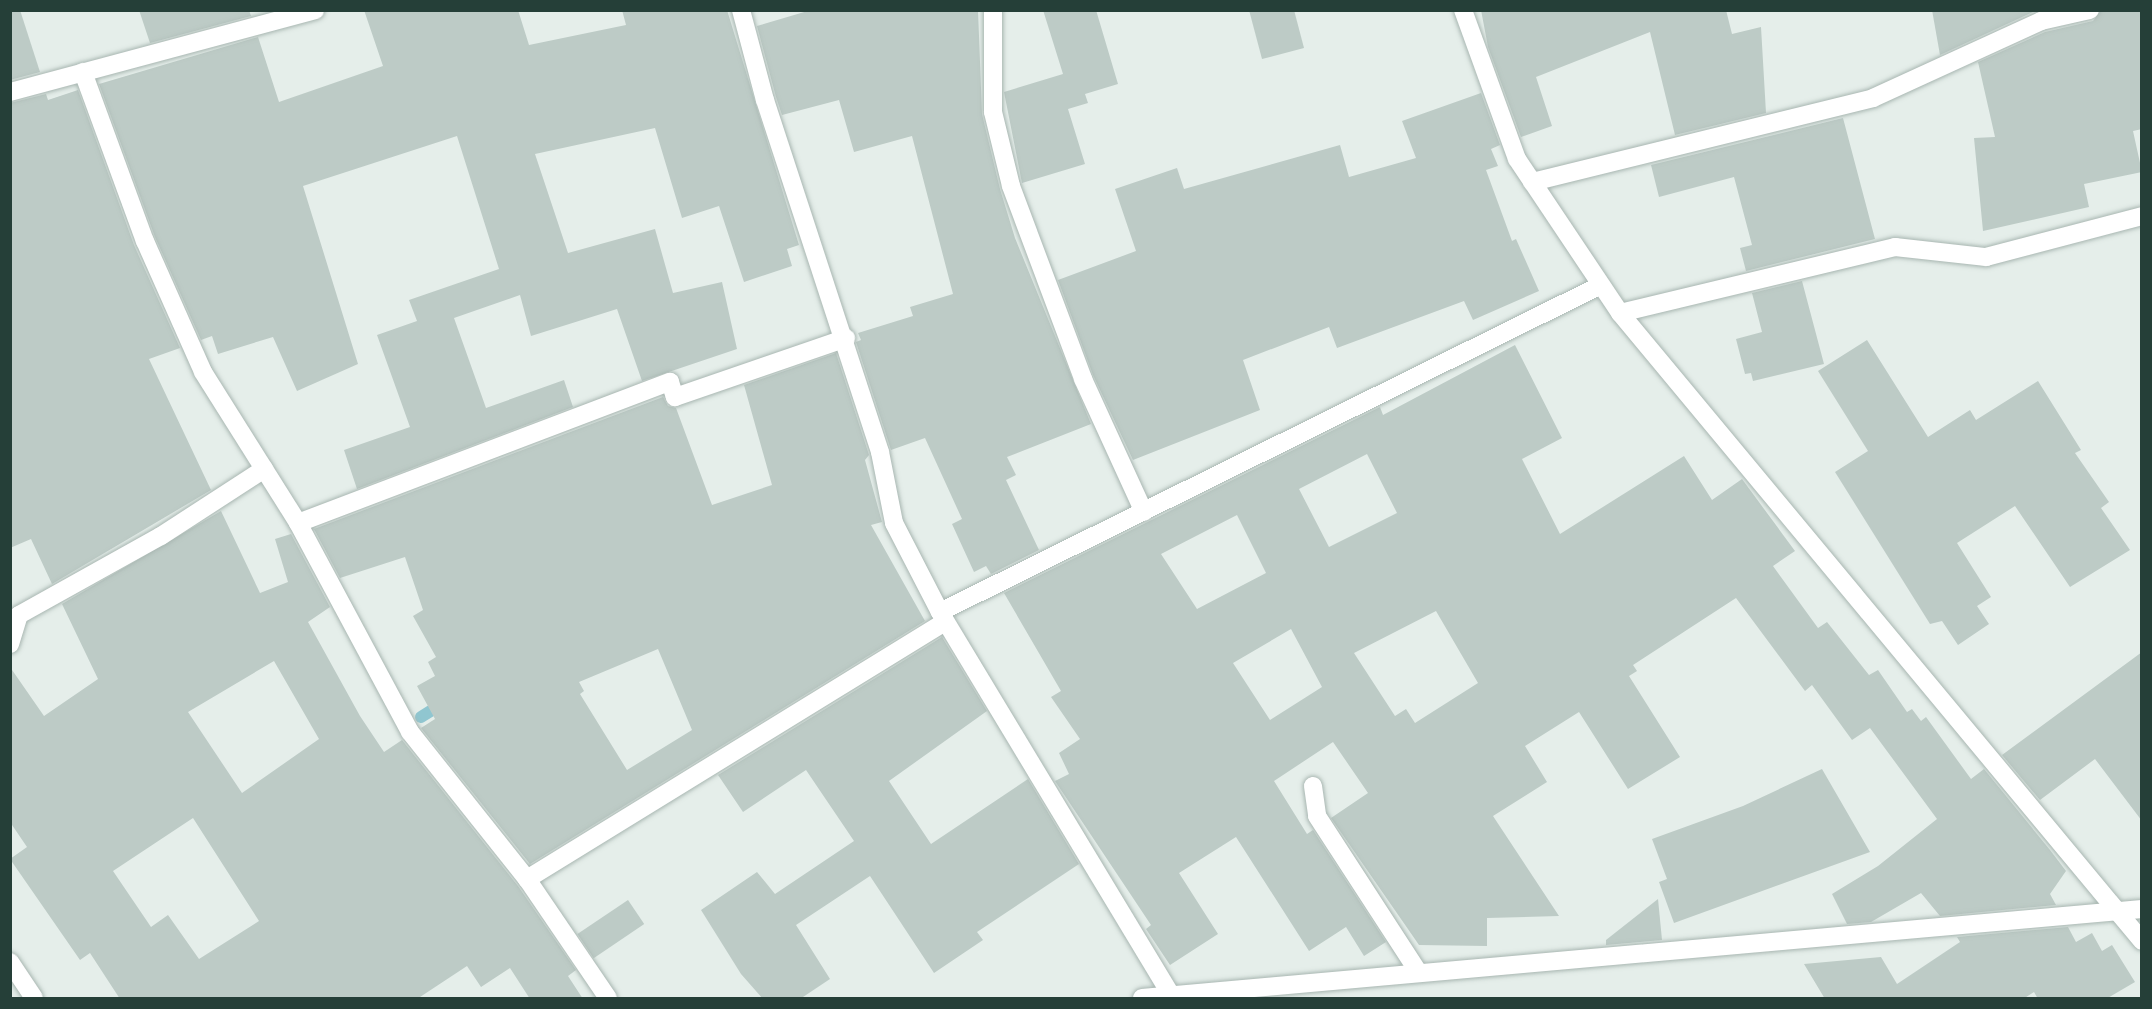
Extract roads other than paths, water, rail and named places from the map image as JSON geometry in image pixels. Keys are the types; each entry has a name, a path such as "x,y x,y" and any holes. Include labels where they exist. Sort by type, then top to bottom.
{"street":[{"path":"10,92 315,10"},
{"path":"741,10 765,100 846,338 880,452 894,523 943,617 1172,997"},
{"path":"993,10 993,112 1011,186 1083,379 1144,512"},
{"path":"1463,10 1517,159 1620,313 2142,941"},
{"path":"1532,182 1872,98 2041,21 2090,10"},
{"path":"83,72 146,241 202,372 298,523 410,732 527,879 608,999"},
{"path":"1620,313 1896,248 1986,257 2142,216"},
{"path":"527,879 943,617 1144,512 1601,285"},
{"path":"298,523 670,382 675,397 846,338"},
{"path":"10,644 20,615 161,536 264,469"},
{"path":"1313,786 1317,816 1419,973"},
{"path":"1142,999 2142,909"},
{"path":"10,962 34,999"}],"waterway":[{"path":"421,717 445,702"}]}
